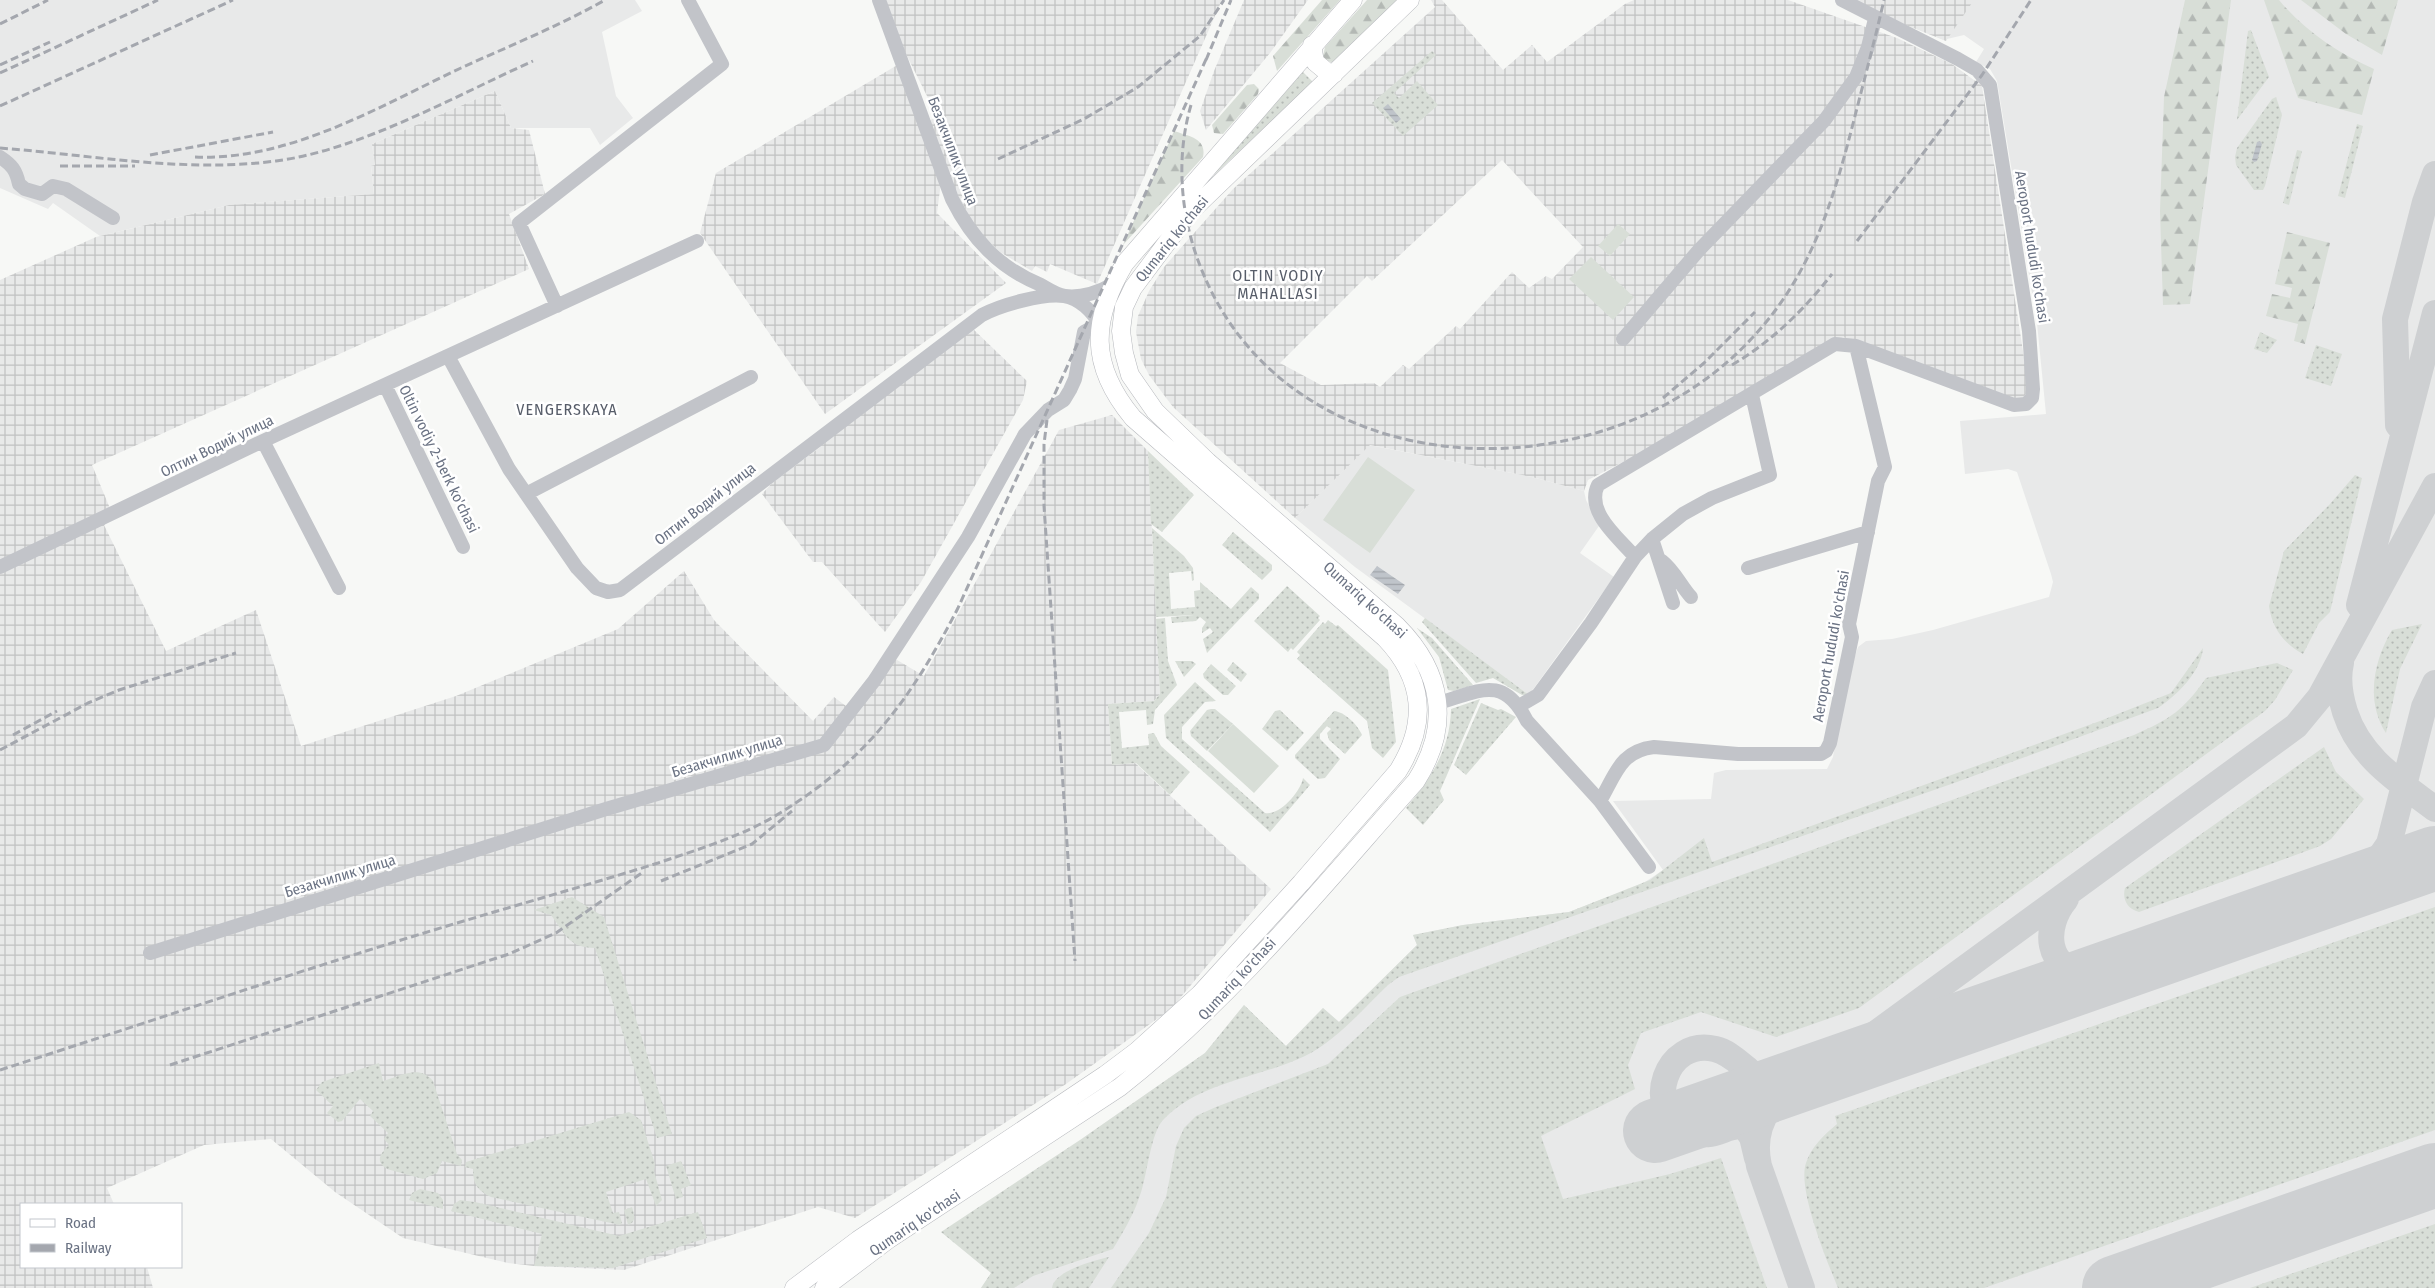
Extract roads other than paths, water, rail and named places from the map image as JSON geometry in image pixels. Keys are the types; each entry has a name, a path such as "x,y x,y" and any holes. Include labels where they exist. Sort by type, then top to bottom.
{"main road":[{"name":"Qumariq ko'chasi","path":"794,1288 851,1244 916,1212 1120,1087 1152,1062 1215,1004 1315,895 1419,776 1433,743 1438,704 1428,669 1408,638 1305,558 1130,413 1113,389 1104,367 1099,343 1100,324 1104,306 1113,284 1139,245 1353,0"},
{"name":"Qumariq ko'chasi","path":"824,1288 870,1252 916,1212 1137,1051 1200,994 1301,883 1398,771 1411,748 1418,712 1417,694 1411,676 1398,652 1208,462 1154,412 1136,386 1126,364 1121,331 1128,297 1156,254 1189,213 1410,0"},
{"path":"1312,45 1315,62 1327,72 1334,74"},
{"path":"1197,178 1211,190"},
{"path":"1301,883 1315,895"}],"street":[{"path":"557,306 519,223 722,64 688,0"},
{"name":"Безакчилик улица","path":"879,0 952,199 962,218 996,260 1023,278 1065,296"},
{"name":"Aeroport hududi ko'chasi","path":"1635,557 1596,509 1594,498 1598,485 1835,344 1856,346 1944,377 2006,403 2024,405 2028,403 2032,396 2029,331 1990,85 1977,70 1958,59 1875,19 1842,0"},
{"path":"1623,339 1700,250 1824,121 1856,77 1868,47 1875,19"},
{"path":"0,157 12,165 16,171 19,184 25,189 42,194 53,186 66,189 113,218"},
{"name":"Олтин Водий улица","path":"0,567 263,441 697,241"},
{"path":"1016,304 1025,291 1023,278"},
{"name":"Олтин Водий улица","path":"448,356 509,469 590,584 601,591 620,590 963,327 988,312 1036,298 1092,293 1113,284"},
{"path":"1065,296 1084,306 1100,324"},
{"name":"Безакчилик улица","path":"150,953 596,812 824,745 874,681 968,537 1025,434 1048,410 1064,400 1075,379 1084,332 1100,324"},
{"name":"Aeroport hududi ko'chasi","path":"1600,801 1624,758 1642,748 1654,747 1780,755 1821,754 1826,751 1830,743 1852,637 1849,624 1878,481 1885,463 1856,346"},
{"path":"526,494 751,377"},
{"name":"Oltin vodiy 2-berk ko'chasi","path":"386,385 463,547"},
{"path":"1520,706 1538,695 1591,623 1635,557 1652,539 1683,514 1712,498 1770,475 1752,395"},
{"path":"263,441 339,588"},
{"path":"1748,568 1868,532"},
{"path":"1652,539 1673,603"},
{"path":"1660,559 1668,566 1691,597"},
{"path":"1438,704 1481,690 1507,693 1520,706 1527,721 1600,801 1649,867"}],"railway":[{"path":"0,24 48,0"},
{"path":"0,73 158,0"},
{"path":"0,106 233,0"},
{"path":"195,157 230,156 265,150 299,141 332,129 552,27 605,0"},
{"path":"998,159 1084,119 1138,87 1200,36 1224,0"},
{"path":"1206,60 1231,0"},
{"path":"1191,105 1186,124 1182,164 1182,184 1188,224 1199,263 1241,338 1300,394 1372,430 1452,447 1534,446 1616,427 1690,390 1754,336 1774,312 1792,286 1806,260 1819,233 1829,205 1839,176 1884,0"},
{"path":"1857,241 1982,75 2031,0"},
{"path":"0,65 50,42"},
{"path":"0,1070 342,958 633,871 705,847 766,821 811,792 838,771 863,748 905,698 941,640 958,608 1208,55"},
{"path":"0,148 173,164 242,164 276,161 341,146 374,134 533,61"},
{"path":"150,155 273,132"},
{"path":"60,166 135,166"},
{"path":"1732,365 1773,336 1810,300 1832,274"},
{"path":"1663,398 1704,363 1755,312"},
{"path":"1047,420 1044,444 1044,506 1075,961"},
{"path":"0,750 88,703 119,690 236,653"},
{"path":"13,735 57,711"},
{"path":"661,881 752,844 792,811"},
{"path":"170,1065 509,954 556,933 643,872"}],"district":[{"name":"OLTIN VODIY MAHALLASI","path":"1278,284"},
{"name":"VENGERSKAYA","path":"567,409"}]}
